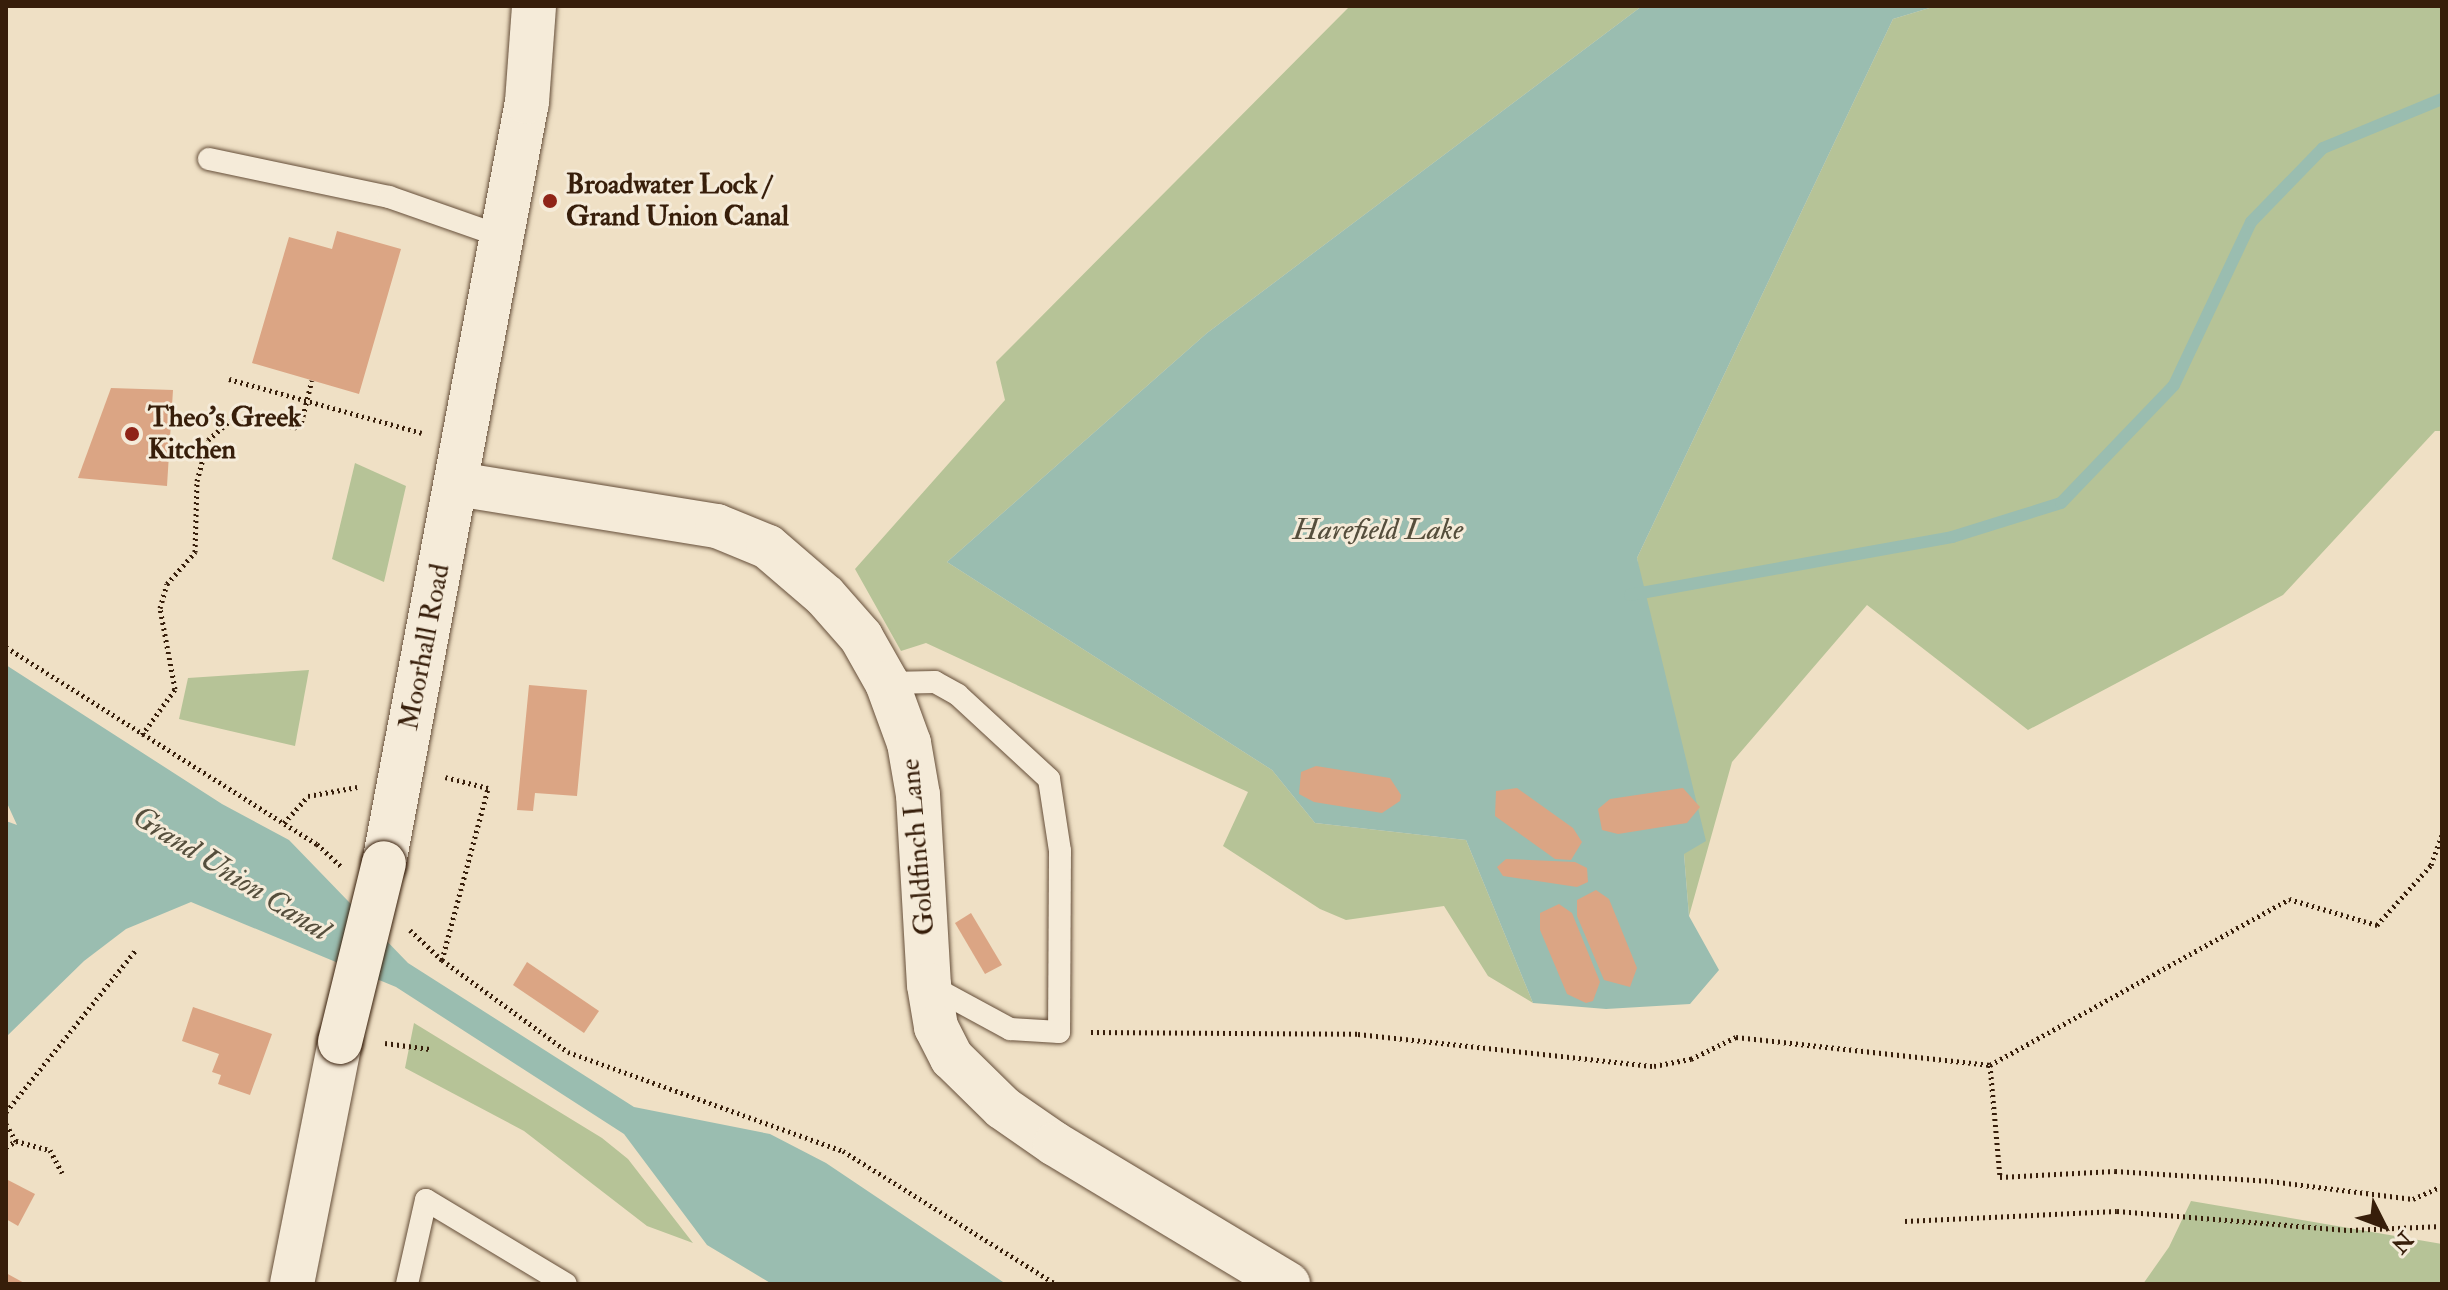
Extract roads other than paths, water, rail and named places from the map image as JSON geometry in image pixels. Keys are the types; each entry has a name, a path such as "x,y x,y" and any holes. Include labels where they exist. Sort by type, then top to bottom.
{"street":[{"name":"Moorhall Road","path":"292,1284 340,1042 384,863 457,484 527,102 534,6"},
{"name":"Goldfinch Lane","path":"457,484 717,526 768,547 825,596 861,637 887,683 909,743 918,795 929,985 936,1027 952,1058 978,1087 1055,1144 1288,1284"}],"lane":[{"path":"209,159 389,197 503,237"},
{"path":"887,683 935,682 958,695 1049,779 1060,851 1059,1032 1010,1029 929,985"},
{"path":"407,1284 426,1200 566,1284"}],"water":[{"name":"Harefield Lake","path":"1642,6 1936,6 1893,19 1637,558 1706,841 1684,854 1689,916 1719,970 1690,1004 1606,1009 1533,1003 1466,840 1315,823 1272,770 947,562 1207,333"},
{"name":"Grand Union Canal","path":"6,665 222,804 289,840 408,963 634,1107 770,1134 826,1163 1006,1284 772,1284 707,1245 624,1134 396,987 191,902 126,929 84,961 6,1037 6,821 17,825 6,801"}],"waterway":[{"path":"1630,595 1952,537 2061,503 2174,385 2251,222 2323,148 2442,99"}],"place":[{"name":"Broadwater Lock / Grand Union Canal","path":"550,201"},
{"name":"Theo's Greek Kitchen","path":"132,434"}]}
